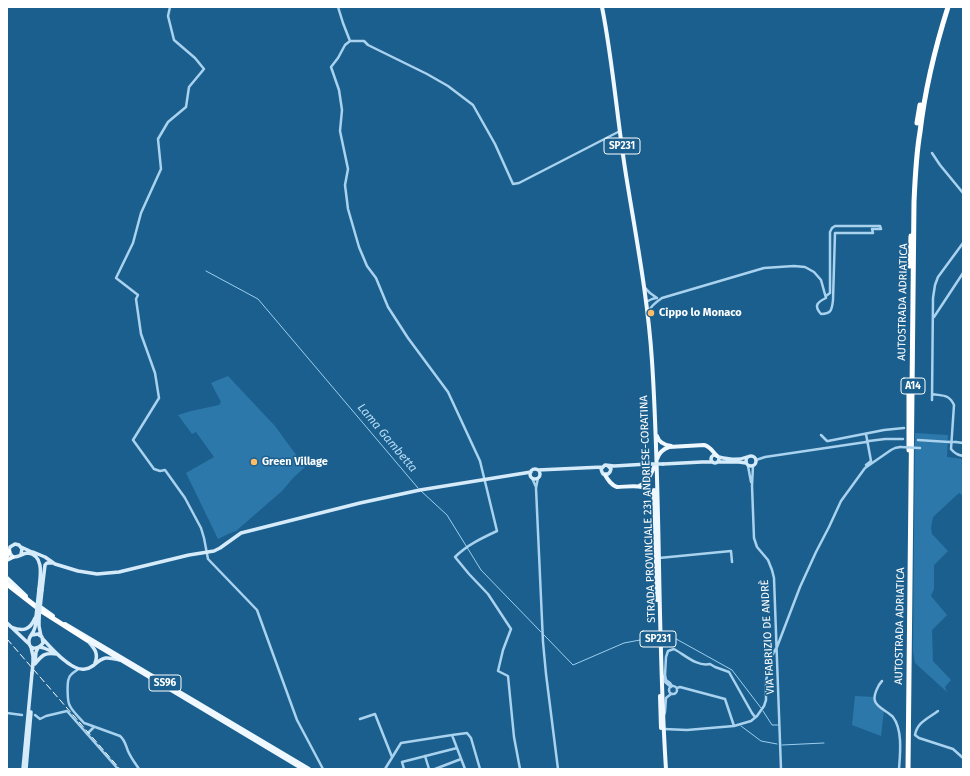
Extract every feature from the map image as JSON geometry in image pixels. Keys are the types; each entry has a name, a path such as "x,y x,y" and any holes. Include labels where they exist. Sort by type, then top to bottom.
{"highway":[{"name":"AUTOSTRADA ADRIATICA","path":"905,769 912,173 919,111 932,52 945,7"},
{"name":"AUTOSTRADA ADRIATICA","path":"908,769 915,187 919,133 926,91 934,55 948,7"},
{"path":"7,579 23,594"},
{"path":"7,584 43,612 87,640"}],"main road":[{"name":"STRADA PROVINCIALE 231 ANDRIESE-CORATINA","path":"602,7 610,51 620,130 646,302 652,358 655,428 655,509 660,702 665,769"},
{"name":"STRADA PROVINCIALE 231 ANDRIESE-CORATINA","path":"648,320 659,558 665,769"},
{"path":"655,428 657,438 663,444 672,446 704,445 718,456 727,459 739,459 753,456 756,460 756,464 753,466 739,462 713,460"},
{"path":"636,487 643,484 650,477 655,468 660,452 672,446"},
{"path":"710,449 713,460"},
{"path":"713,460 715,455 718,456"},
{"path":"40,589 44,566 49,563 84,572 108,573 126,571 189,555 218,550 241,533 398,494 522,474 531,472 533,469 538,470 606,465 622,466 702,462 719,460 718,456"},
{"path":"747,464 746,460 748,457"},
{"path":"603,466 601,470 606,473 610,483 613,486 642,487 651,491 655,509"},
{"path":"606,473 610,468 608,466"},
{"path":"590,467 606,473 622,466"},
{"path":"522,474 535,479 549,469"},
{"path":"538,470 540,472 539,477"},
{"path":"531,472 532,477"},
{"path":"7,560 12,545 16,544 43,556 55,564"},
{"path":"21,547 21,554"},
{"path":"9,551 17,557 21,554 30,554 35,556 39,562 41,570 38,617 36,626 29,640 34,664"},
{"path":"33,552 40,560 43,567 43,573"},
{"name":"SS96","path":"23,594 60,620 309,769"},
{"path":"11,627 19,630 25,629 38,617"},
{"path":"24,769 34,664 36,652 42,645 38,617"},
{"path":"7,623 30,645 35,648 47,649 57,654"},
{"path":"19,634 25,636 38,634 50,648 70,665 78,669 86,669 102,659 109,657 123,662"},
{"path":"87,640 96,652 96,660 94,664"},
{"name":"SS96","path":"87,640 303,769"},
{"path":"34,664 44,655 49,653 57,654"}],"street":[{"path":"170,7 168,16 174,40 195,58 204,69 189,87 186,107 168,122 158,139 161,169 141,213 133,242 116,278 138,296 136,299 141,334 155,373 159,398 134,440 154,469 160,471 165,470 185,498 201,528 208,559 257,610 297,720 323,769"},
{"path":"338,7 350,41"},
{"path":"520,769 514,737 508,676 498,671 503,650 511,629 488,594 455,557 462,550 473,543 497,531 480,461 448,392 408,338 388,307 376,278 367,266 359,247 348,209 345,185 348,169 340,131 342,110 339,90 331,67 345,45 350,41 364,41 368,45 448,86 473,105 495,144 513,184 519,183 620,130"},
{"path":"932,153 963,193"},
{"path":"835,226 880,226 881,229 872,229 873,233 835,233 832,306 830,312 821,314 817,309 817,305 819,301 826,298 826,296 830,293 830,232 832,228 835,226"},
{"path":"932,400 933,298 935,285 938,277 963,242"},
{"path":"647,315 650,307 662,298 764,268 794,266 805,267 814,272 821,280 826,296"},
{"path":"934,317 963,272"},
{"path":"643,285 649,293 657,298"},
{"path":"646,302 652,299 662,298"},
{"path":"646,302 655,302"},
{"path":"932,394 949,397 952,400 954,405 951,449 953,452 963,456"},
{"path":"821,435 828,441 884,430 904,428"},
{"path":"664,729 687,730 734,726 751,721 762,710 766,700 766,681 771,657 777,647 800,587 841,501 865,468 864,467 871,461 866,434"},
{"path":"756,460 765,457 868,441 903,439"},
{"path":"918,440 963,443"},
{"path":"865,468 891,450 900,447 920,448"},
{"path":"747,464 752,486"},
{"path":"752,486 753,466"},
{"path":"532,477 536,488 543,642 558,769"},
{"path":"536,488 539,477"},
{"name":"VIA FABRIZIO DE ANDRÈ","path":"752,486 754,538 757,547 768,560 774,578 781,769"},
{"path":"659,558 731,551 732,562"},
{"path":"671,694 669,690 671,686 666,678 665,662 668,651 674,649 698,664 710,664 715,668 729,672 755,718"},
{"path":"78,669 68,679 68,703 70,707 84,723 120,736 139,769"},
{"path":"662,669 665,682 671,686 725,699 734,726"},
{"path":"882,681 874,700 877,705 893,718 897,725 900,742 899,769"},
{"path":"663,717 666,698 671,694 676,693 677,688"},
{"path":"35,715 40,719 67,711 118,769"},
{"path":"938,711 922,722 915,735 919,738 953,749 963,758"},
{"path":"7,713 22,715"},
{"path":"360,719 375,714 392,758"},
{"path":"87,734 94,727"},
{"path":"385,769 401,743 467,733 471,738 480,769"},
{"path":"452,735 465,769"},
{"path":"404,769 402,762 457,748"},
{"path":"424,756 429,769"},
{"path":"435,769 461,759"}],"shaded area":[{"name":"Green Village","path":"228,376 275,426 305,467 282,491 236,531 218,539 186,473 214,457 196,432 192,434 178,415 219,405 221,402 211,383"},
{"path":"915,433 948,435 947,457 963,459 963,496 959,493 933,517 931,528 932,534 948,551 934,565 934,589 931,596 947,615 932,630 933,661 951,680 945,687 947,692 915,663 913,651"},
{"path":"855,696 875,697 875,702 884,710 881,736 852,725"}],"waterway":[{"name":"Lama Gambetta","path":"206,271 258,299 418,488"},
{"name":"Lama Gambetta","path":"421,491 447,515 481,570 541,632"},
{"name":"Lama Gambetta","path":"544,635 573,665 624,643 656,637"},
{"name":"Lama Gambetta","path":"663,636 669,635 732,670 761,708"},
{"name":"Lama Gambetta","path":"763,711 772,725 778,725"},
{"path":"741,726 761,741 777,744"},
{"path":"782,745 824,743"}],"railway":[{"path":"7,639 120,769"}],"place":[{"name":"Cippo lo Monaco","path":"651,313"},
{"name":"Green Village","path":"254,462"}]}
